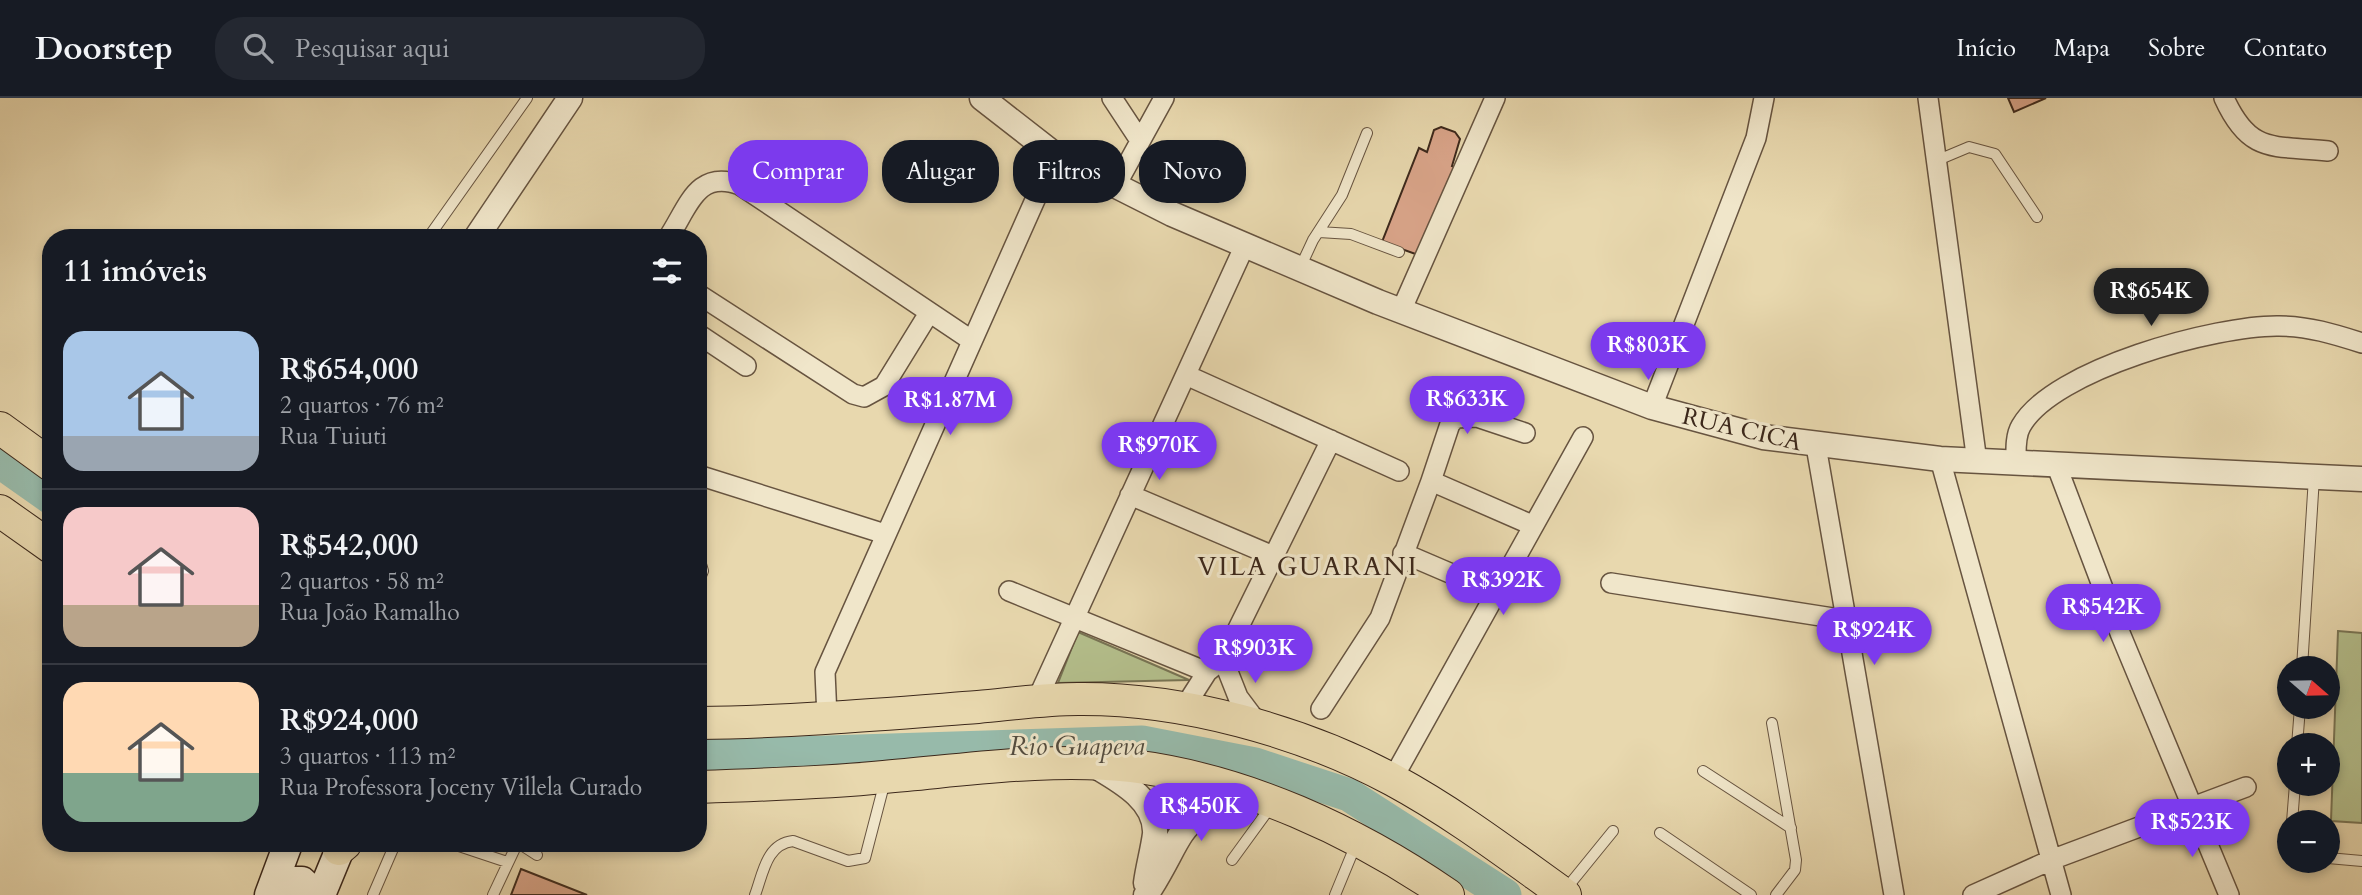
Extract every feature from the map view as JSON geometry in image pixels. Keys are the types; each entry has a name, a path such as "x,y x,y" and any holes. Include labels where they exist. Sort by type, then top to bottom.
{"main road":[{"path":"0,428 42,458"},
{"path":"0,511 42,541"},
{"path":"707,723 763,723 1077,699 1134,701 1184,708 1260,726 1392,780 1474,830 1564,894"},
{"path":"707,787 886,777 966,768 1091,764 1175,773 1271,801 1357,840 1442,893"},
{"path":"270,893 285,852"},
{"path":"270,893 287,881 302,881 319,895 339,852"}],"street":[{"path":"482,229 570,98"},
{"name":"RUA CICA","path":"982,98 1036,140"},
{"path":"1112,98 1139,139"},
{"path":"1125,167 1164,98"},
{"path":"1401,311 1495,98"},
{"path":"1652,407 1756,138 1764,98"},
{"path":"1928,98 1977,462"},
{"path":"2224,98 2237,123 2255,140 2263,144 2328,151"},
{"path":"674,229 704,184 715,179 740,185 971,340"},
{"name":"RUA CICA","path":"1125,191 1401,311 1652,407 1763,437 1816,446 1977,462 2362,479"},
{"path":"827,717 825,672 1033,203"},
{"path":"1037,702 1073,616 1245,245"},
{"path":"707,300 853,394 864,397 884,386 929,313"},
{"path":"2015,462 2019,427 2044,403 2107,365 2164,345 2221,332 2277,326 2318,329 2362,343"},
{"path":"707,340 746,366"},
{"path":"1186,375 1399,471"},
{"path":"1321,709 1380,618 1450,424 1456,418 1477,416 1525,433"},
{"path":"1392,780 1494,592 1583,437"},
{"path":"1184,708 1207,672 1223,659 1331,440"},
{"path":"1816,446 1894,895"},
{"path":"1940,459 2062,895"},
{"path":"2056,464 2120,633 2229,895"},
{"path":"707,478 885,534"},
{"path":"1431,481 1532,525"},
{"path":"1130,495 1273,556"},
{"path":"1403,553 1494,592"},
{"path":"1611,583 1846,620"},
{"path":"1009,591 1207,672"},
{"path":"1223,659 1238,696 1260,726"},
{"path":"1091,764 1128,787 1148,807 1155,832 1145,895"},
{"path":"1973,895 2051,860 2246,787"},
{"path":"1145,895 1161,873 1175,838 1191,820 1212,808 1271,801"}],"lane":[{"path":"434,229 527,98"},
{"path":"1300,269 1342,195 1367,133"},
{"path":"1938,160 1969,147 1994,154 2037,217"},
{"path":"1319,232 1351,234 1399,252"},
{"path":"2303,656 2314,476"},
{"path":"1772,723 1796,860 1795,870 1776,895"},
{"path":"1703,772 1791,828"},
{"path":"755,895 773,850 784,842 793,841 848,861 865,858 886,777"},
{"path":"1231,860 1271,801"},
{"path":"1564,894 1613,831"},
{"path":"1660,833 1751,895"},
{"path":"1335,895 1357,840"},
{"path":"373,895 392,852"},
{"path":"477,852 507,862"},
{"path":"493,895 513,852"},
{"path":"532,852 537,855"},
{"path":"2340,859 2362,861"}],"green space":[{"path":"2338,631 2362,633 2362,823 2340,822 2340,810 2331,810 2332,796 2340,796 2340,733 2334,733 2335,719 2340,719 2340,656 2337,656"},
{"path":"1078,632 1189,680 1058,683"}],"building":[{"path":"2008,98 2046,98 2014,112"},
{"path":"1441,127 1455,132 1460,139 1452,166 1458,168 1421,256 1382,242 1419,148 1427,152 1434,130"},
{"path":"521,869 587,895 511,895"}],"waterway":[{"name":"Rio Guapeva","path":"0,462 42,492"},
{"name":"Rio Guapeva","path":"707,756 1142,742 1255,764 1349,795 1505,895"}],"district":[{"name":"VILA GUARANI","path":"1308,566"}]}
